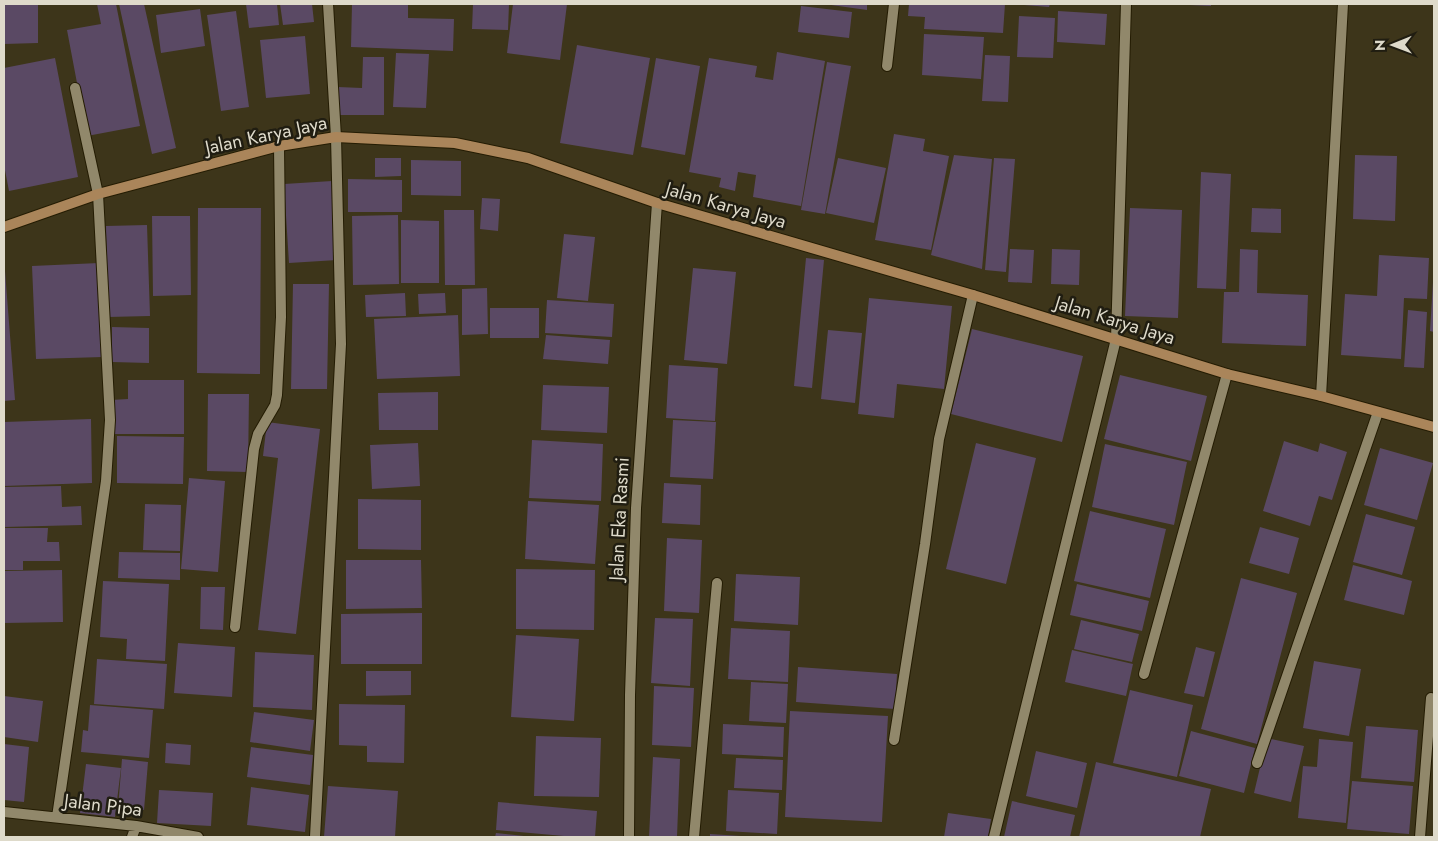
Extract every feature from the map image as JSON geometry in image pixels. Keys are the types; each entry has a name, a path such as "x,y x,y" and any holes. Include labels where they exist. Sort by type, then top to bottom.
{"main road":[{"name":"Jalan Karya Jaya","path":"4,227 98,194 279,146 336,137 455,143 528,158 657,203 973,295 1227,374 1321,396 1434,427"}],"street":[{"path":"315,837 341,344 336,137 328,4"},
{"path":"887,66 894,4"},
{"path":"994,837 1116,339 1126,4"},
{"path":"1321,396 1343,4"},
{"path":"57,817 106,481 110,420 98,194 75,88"},
{"path":"235,627 254,449 258,434 275,405 277,395 281,317 279,146"},
{"name":"Jalan Eka Rasmi","path":"629,837 630,695 636,508 657,203"},
{"path":"894,740 925,544 939,439 973,295"},
{"path":"1144,674 1227,374"},
{"path":"1257,763 1378,412"},
{"path":"694,837 717,583"},
{"path":"1420,837 1431,698"},
{"name":"Jalan Pipa","path":"4,812 136,826 198,837"},
{"path":"132,837 136,826"}],"building":[{"path":"4,4 38,4 38,43 4,44"},
{"path":"97,4 116,4 140,126 87,136 67,30 101,24"},
{"path":"119,4 144,4 176,148 152,154"},
{"path":"246,4 277,4 279,25 249,28"},
{"path":"280,4 312,4 314,22 283,25"},
{"path":"352,4 408,4 408,18 454,19 453,51 351,47"},
{"path":"473,4 509,4 508,30 472,29"},
{"path":"513,4 567,4 560,60 507,53"},
{"path":"824,4 867,4 867,10"},
{"path":"909,4 1005,4 1003,33 924,29 925,17 908,16"},
{"path":"1024,4 1050,4 1049,7"},
{"path":"1211,4 1211,6 1190,5"},
{"path":"801,6 852,12 849,38 798,32"},
{"path":"200,9 205,46 161,53 156,15"},
{"path":"236,11 249,107 221,111 207,15"},
{"path":"1058,11 1107,14 1105,45 1057,42"},
{"path":"1019,16 1055,18 1053,58 1017,57"},
{"path":"924,34 984,37 981,79 922,75"},
{"path":"305,36 310,94 266,98 260,40"},
{"path":"577,45 650,58 633,155 560,143"},
{"path":"777,52 825,61 801,206 753,197 756,175 738,172 735,191 719,187 721,178 689,172 709,58 757,66 755,77 773,80"},
{"path":"396,53 429,54 426,108 393,107"},
{"path":"985,55 1010,56 1008,102 982,101"},
{"path":"363,57 384,57 384,115 338,115 338,87 362,88"},
{"path":"55,58 78,177 9,191 4,165 4,68"},
{"path":"656,58 700,66 685,155 641,147"},
{"path":"827,62 851,66 825,214 801,210"},
{"path":"894,134 925,139 923,151 949,156 931,250 875,240"},
{"path":"954,155 992,159 982,269 931,255"},
{"path":"1355,155 1397,156 1395,221 1353,219"},
{"path":"375,158 401,158 401,176 375,177"},
{"path":"838,158 886,168 874,223 826,213"},
{"path":"994,158 1015,159 1006,272 985,270"},
{"path":"411,160 461,161 461,196 411,195"},
{"path":"1201,172 1231,174 1226,289 1197,288"},
{"path":"348,179 402,180 402,212 348,212"},
{"path":"332,181 337,260 289,263 284,184"},
{"path":"482,198 500,199 498,231 480,229"},
{"path":"198,208 261,208 260,374 197,373"},
{"path":"1130,208 1182,210 1178,318 1125,316"},
{"path":"1252,208 1281,209 1281,233 1251,232"},
{"path":"444,210 474,210 475,285 445,285"},
{"path":"398,215 399,284 353,285 352,216"},
{"path":"152,216 190,216 191,295 153,296"},
{"path":"401,220 439,221 439,283 401,283"},
{"path":"147,225 150,316 108,317 106,226"},
{"path":"564,234 595,237 588,301 557,298"},
{"path":"1010,249 1034,250 1032,283 1008,282"},
{"path":"1052,249 1080,250 1079,285 1051,284"},
{"path":"1240,249 1258,250 1257,293 1308,295 1306,346 1222,343 1224,292 1239,292"},
{"path":"1379,255 1429,258 1427,299 1404,298 1401,359 1341,355 1345,294 1377,296"},
{"path":"806,258 824,260 812,388 794,386"},
{"path":"99,263 103,357 36,359 32,266"},
{"path":"693,268 736,272 727,364 684,360"},
{"path":"4,271 15,400 4,401"},
{"path":"1434,282 1434,332 1430,331"},
{"path":"293,284 329,284 327,389 291,389"},
{"path":"487,288 488,334 462,335 462,289"},
{"path":"405,293 406,316 366,317 365,295"},
{"path":"445,293 446,313 419,314 418,294"},
{"path":"869,298 952,306 944,389 897,384 894,418 858,414"},
{"path":"547,300 614,304 612,337 545,333"},
{"path":"490,308 539,308 539,338 490,338"},
{"path":"1408,310 1427,312 1424,368 1404,367"},
{"path":"458,315 460,376 377,379 374,319"},
{"path":"112,327 149,328 149,363 112,362"},
{"path":"972,329 1083,356 1062,442 951,414"},
{"path":"828,330 862,333 855,403 821,399"},
{"path":"546,335 610,340 608,364 543,359"},
{"path":"669,365 718,368 715,421 666,418"},
{"path":"1120,375 1207,396 1191,461 1104,439"},
{"path":"128,380 184,380 184,434 111,434 111,400 128,399"},
{"path":"543,385 609,387 607,433 541,430"},
{"path":"438,392 438,430 379,430 378,393"},
{"path":"208,394 249,394 248,472 207,471"},
{"path":"91,419 92,483 4,486 4,422"},
{"path":"673,420 716,422 713,479 670,477"},
{"path":"267,422 320,429 296,634 258,630 278,458 263,456"},
{"path":"117,436 184,437 183,484 117,483"},
{"path":"532,440 603,444 601,501 529,498"},
{"path":"1284,441 1318,452 1320,443 1347,452 1332,500 1319,496 1310,526 1263,511"},
{"path":"418,443 420,486 372,489 370,445"},
{"path":"976,443 1036,458 1006,584 946,569"},
{"path":"1105,444 1187,462 1174,525 1092,507"},
{"path":"1380,448 1433,463 1417,520 1364,505"},
{"path":"189,478 225,481 218,572 181,569"},
{"path":"664,483 701,485 700,525 662,523"},
{"path":"61,486 62,507 81,506 82,525 4,527 4,487"},
{"path":"358,499 421,500 421,550 358,549"},
{"path":"528,501 599,505 595,564 525,559"},
{"path":"145,504 181,505 180,551 143,550"},
{"path":"1090,511 1166,529 1150,598 1074,581"},
{"path":"1366,514 1415,527 1402,575 1353,562"},
{"path":"1260,527 1299,538 1289,574 1249,563"},
{"path":"4,528 48,528 47,542 59,542 60,561 23,561 23,570 4,570"},
{"path":"667,538 702,540 699,613 664,611"},
{"path":"119,552 180,553 180,580 118,578"},
{"path":"346,560 421,560 422,608 346,609"},
{"path":"1353,565 1412,581 1404,615 1344,600"},
{"path":"516,569 595,570 594,630 516,629"},
{"path":"62,570 63,622 4,623 4,571"},
{"path":"736,574 800,577 798,625 734,621"},
{"path":"1241,578 1297,593 1257,744 1201,729"},
{"path":"103,581 169,584 165,661 126,659 127,639 100,637"},
{"path":"1077,584 1149,601 1142,631 1070,615"},
{"path":"201,587 225,587 223,630 200,629"},
{"path":"422,613 422,664 341,664 341,614"},
{"path":"655,618 693,619 690,686 651,683"},
{"path":"1081,620 1139,634 1132,662 1074,649"},
{"path":"731,628 790,631 788,682 728,679"},
{"path":"516,635 579,639 574,721 511,717"},
{"path":"178,643 235,647 232,697 174,693"},
{"path":"1196,647 1215,652 1204,697 1184,693"},
{"path":"1072,650 1133,664 1126,696 1065,682"},
{"path":"255,652 314,655 312,710 253,707"},
{"path":"97,659 167,664 164,709 94,704"},
{"path":"1314,661 1361,669 1349,736 1303,728"},
{"path":"798,667 897,674 895,709 796,702"},
{"path":"366,671 411,671 411,695 366,696"},
{"path":"751,682 788,684 786,723 749,721"},
{"path":"654,686 694,688 691,747 652,745"},
{"path":"1130,690 1193,705 1177,777 1113,763"},
{"path":"4,696 43,701 38,742 4,737"},
{"path":"339,704 405,705 404,763 367,762 367,746 339,745"},
{"path":"90,705 153,710 149,758 81,752 83,730 88,731"},
{"path":"790,711 888,716 882,822 785,817"},
{"path":"254,712 314,720 310,751 250,742"},
{"path":"723,724 784,727 783,757 722,754"},
{"path":"1366,726 1418,730 1414,782 1361,778"},
{"path":"1191,731 1255,748 1244,793 1179,776"},
{"path":"536,736 601,738 599,797 534,796"},
{"path":"1267,738 1304,746 1291,802 1254,793"},
{"path":"1319,739 1353,742 1346,823 1298,818 1303,766 1317,767"},
{"path":"166,743 191,745 190,765 165,763"},
{"path":"4,744 29,747 24,802 4,800"},
{"path":"251,747 313,755 310,785 247,777"},
{"path":"1036,751 1087,763 1077,808 1026,796"},
{"path":"653,757 680,759 677,837 649,837"},
{"path":"736,758 783,760 782,790 734,788"},
{"path":"122,759 148,762 144,810 118,808"},
{"path":"1096,762 1211,789 1200,837 1079,837"},
{"path":"86,764 121,768 115,817 80,813"},
{"path":"1352,781 1413,786 1409,834 1347,829"},
{"path":"328,786 398,791 395,837 324,837"},
{"path":"251,787 309,795 305,832 247,825"},
{"path":"159,790 213,793 211,826 157,823"},
{"path":"728,790 779,793 777,834 726,831"},
{"path":"1012,801 1075,815 1070,837 1004,837"},
{"path":"498,802 597,811 595,837 496,830"},
{"path":"948,813 991,819 988,837 944,837"},
{"path":"496,833 524,836 524,837 495,837"},
{"path":"710,834 741,836 741,837 710,837"}]}
